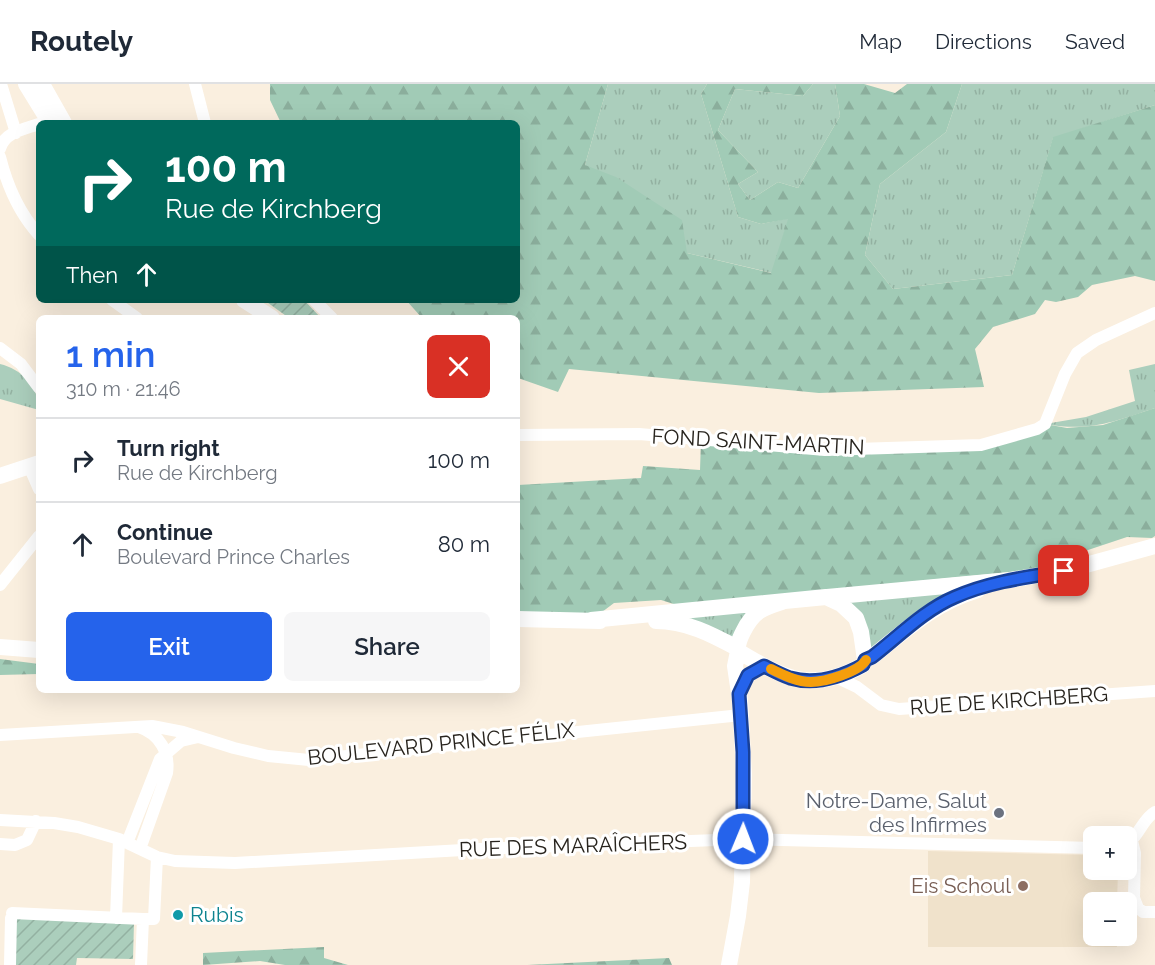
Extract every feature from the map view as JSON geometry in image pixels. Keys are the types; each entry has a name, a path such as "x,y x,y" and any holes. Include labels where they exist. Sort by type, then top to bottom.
{"main road":[{"path":"26,84 43,120"},
{"path":"42,84 62,120"},
{"path":"249,303 267,315"},
{"path":"0,476 34,465"},
{"path":"591,620 1010,580 1064,571 1155,546"},
{"path":"520,619 668,621 682,624 703,631 789,678 811,682 836,676 864,662 921,618 954,597 1010,580"},
{"path":"826,597 841,604 856,618 861,632 864,662"},
{"path":"729,965 742,882 744,774 741,715 735,666 737,649 755,613 785,601"},
{"path":"0,647 36,650"},
{"path":"739,694 748,675 764,666"}],"street":[{"path":"1,84 16,133"},
{"path":"195,84 204,120"},
{"path":"0,149 1,143 7,136 36,125"},
{"path":"0,157 5,176 22,213 36,230"},
{"path":"116,303 133,315"},
{"path":"317,303 329,315"},
{"name":"FOND SAINT-MARTIN","path":"520,435 639,435 825,450 981,445 1037,429 1046,424 1065,374 1077,353 1096,340 1155,313"},
{"path":"0,348 21,364 36,384"},
{"path":"0,585 5,572 36,539"},
{"path":"864,662 868,694"},
{"name":"RUE DE KIRCHBERG","path":"836,676 868,694 881,705 899,709 1155,691"},
{"name":"BOULEVARD PRINCE FÉLIX","path":"0,735 136,726 168,728 268,756 309,760 741,715"},
{"path":"136,726 154,736 166,752 168,762 167,773 140,849"},
{"path":"116,918 123,841 155,768 166,752 181,741 198,737"},
{"path":"1137,831 1155,812"},
{"name":"RUE DES MARAÎCHERS","path":"0,820 36,821 78,827 123,841 157,857 195,863 743,839 1083,848"},
{"path":"0,844 15,845 27,840 36,821"},
{"path":"10,965 11,916 154,919 157,857"},
{"path":"1134,880 1134,898 1138,908 1143,912 1155,912"},
{"path":"141,965 143,919"}],"shaded area":[{"name":"Eis Schoul","path":"928,851 1083,855 1083,880 1118,880 1117,892 1083,892 1083,946 1117,947 928,947"}],"green space":[{"path":"270,84 608,84 585,165 616,177 682,220 687,253 771,273 788,219 761,224 738,217 701,94 707,84 813,84 803,96 735,89 718,130 758,172 738,184 750,200 778,182 798,188 840,116 835,84 864,84 895,93 907,84 962,84 946,132 880,184 865,255 893,289 1012,275 1053,137 1155,105 1155,281 1135,276 1092,285 1078,297 1056,302 1045,300 1035,314 993,327 975,349 984,387 819,393 569,369 558,392 520,379 520,315 419,315 409,303 520,303 520,120 280,120 270,100"},
{"path":"608,84 707,84 701,94 738,217 761,224 789,218 772,273 687,253 585,165"},
{"path":"813,84 835,84 840,116 798,188 778,182 750,200 738,184 758,172 718,130 735,89 803,96"},
{"path":"962,84 1155,84 1155,105 1053,138 1012,275 893,289 865,255 880,184 946,132"},
{"path":"268,303 307,303 318,315 285,315"},
{"path":"0,364 22,374 32,386 36,393 36,409 0,399"},
{"path":"1155,364 1155,408 1089,426 1045,424 1086,417 1135,401 1129,370"},
{"path":"1155,408 1155,536 1152,538 1127,537 1079,553 1069,563 1020,571 677,605 661,600 614,603 602,612 520,619 520,485 641,478 643,466 700,470 701,440 825,450 981,445 1045,424 1067,428 1103,425"},
{"path":"949,593 872,653 848,601"},
{"path":"748,609 734,639 684,616"},
{"path":"0,659 36,664 36,674 0,675"},
{"path":"15,915 134,923 133,959 77,958 76,965 14,965"},
{"path":"324,947 324,958 348,965 285,965 260,961 203,965 203,953"},
{"path":"669,958 672,965 527,965"}],"slow traffic":[{"path":"771,669 789,678 811,682 853,671 863,665 866,660"}],"place":[{"name":"Notre-Dame, Salut des Infirmes","path":"999,813"},
{"name":"Eis Schoul","path":"1023,886"},
{"name":"Rubis","path":"178,915"}],"route":[{"path":"743,839 744,774 739,694 753,670 764,666 789,678 811,682 853,671 921,618 954,597 1010,580 1064,571"}]}
